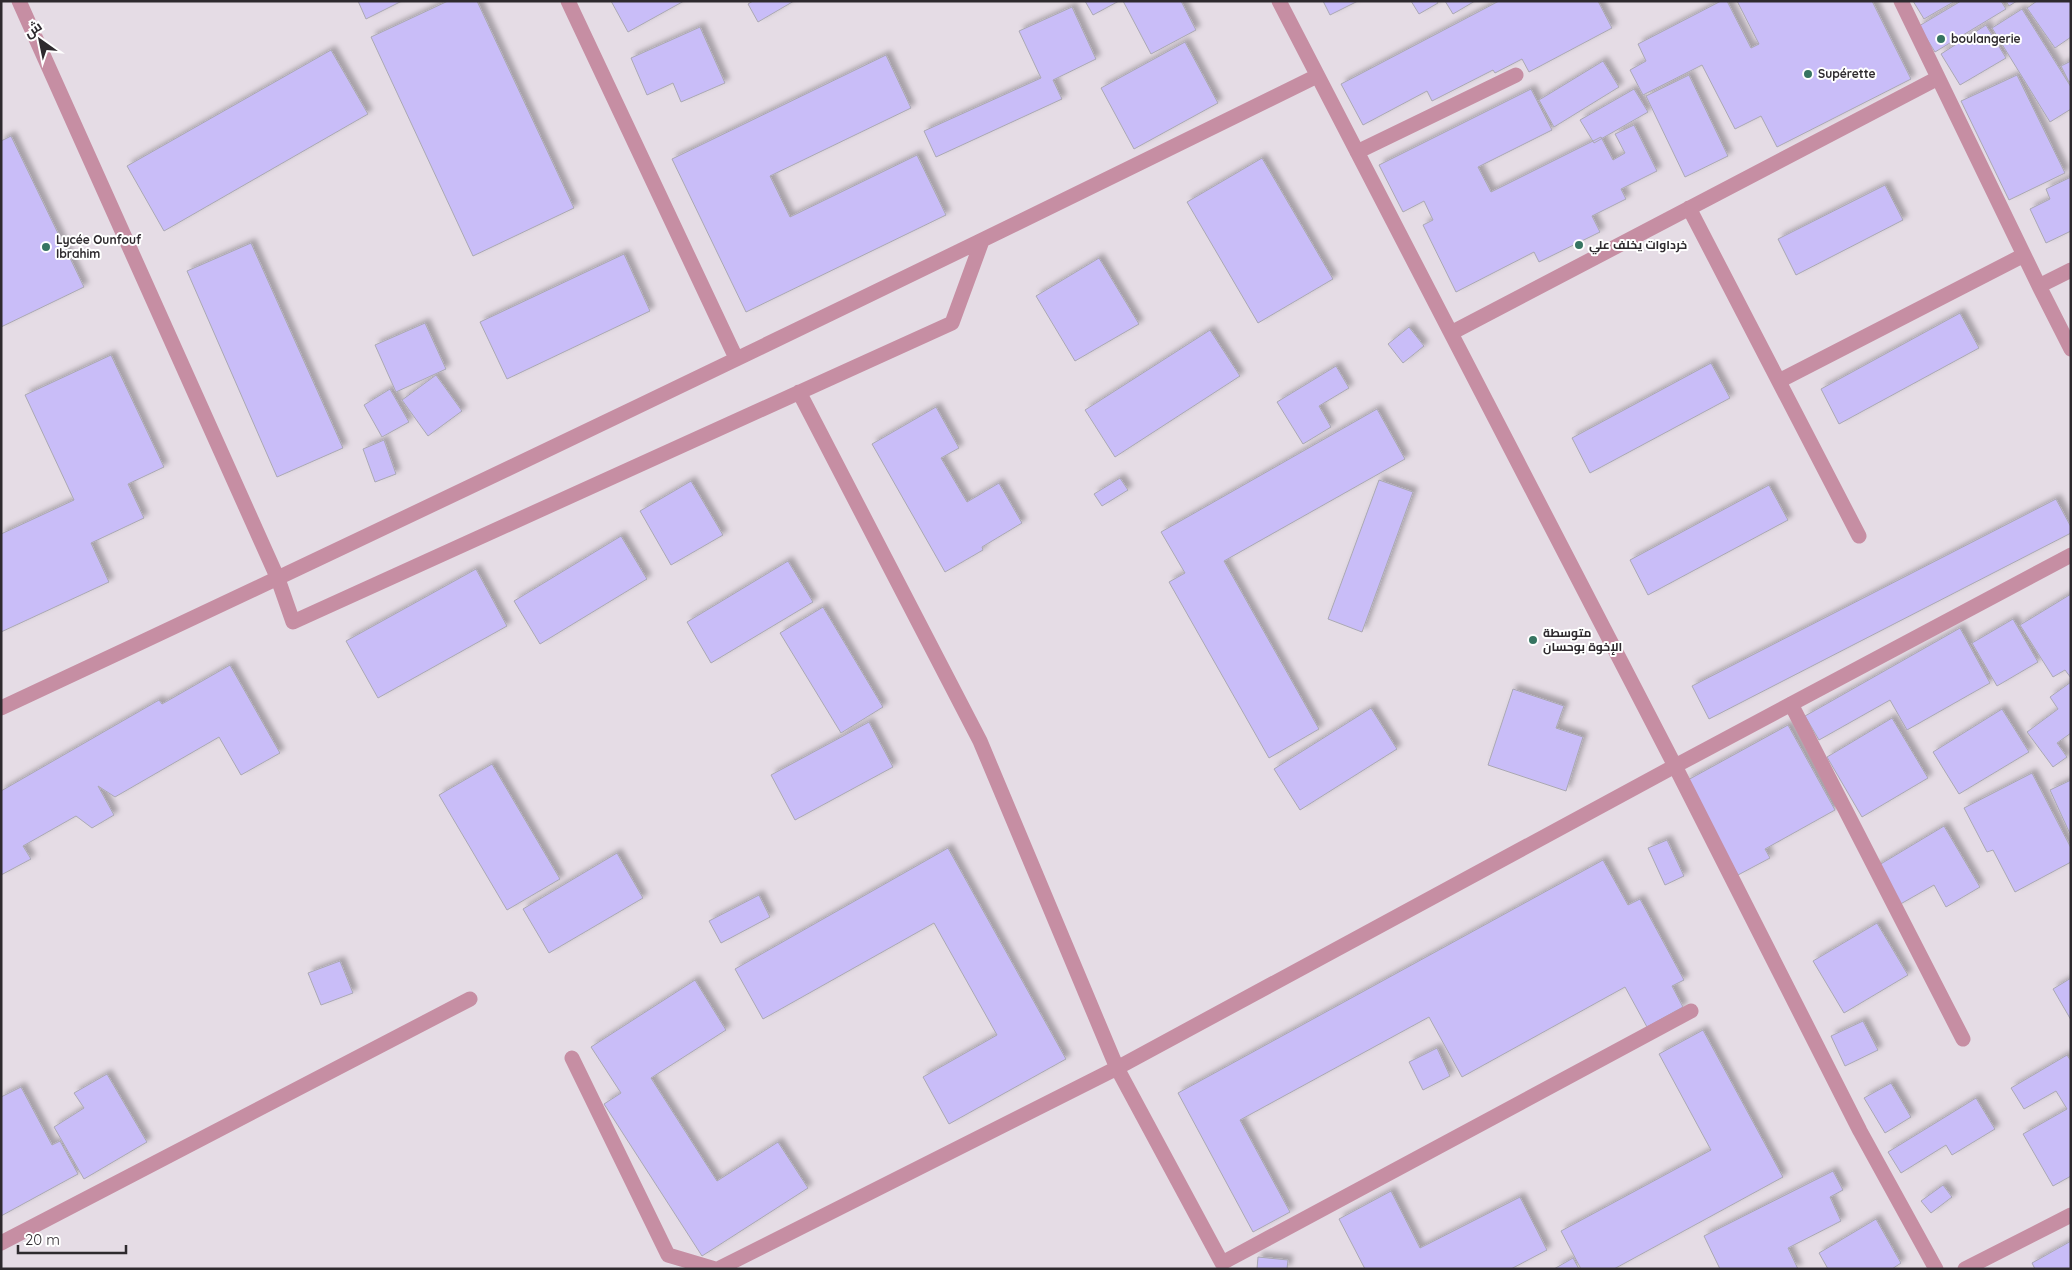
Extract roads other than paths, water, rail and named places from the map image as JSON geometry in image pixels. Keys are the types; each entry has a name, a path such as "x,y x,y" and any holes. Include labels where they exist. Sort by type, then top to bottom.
{"street":[{"path":"19,1 278,579 294,622 952,323 982,240"},
{"path":"568,1 736,358"},
{"path":"1278,1 1675,766 1860,1131 1936,1269"},
{"path":"1901,1 2071,349"},
{"path":"1357,152 1516,74"},
{"path":"1,708 278,579 982,240 1317,76"},
{"path":"1451,333 1938,78"},
{"path":"1689,208 1859,536"},
{"path":"1779,381 2024,254"},
{"path":"2039,286 2071,270"},
{"path":"798,392 980,741 1116,1068 1222,1262 1691,1011"},
{"path":"572,1058 668,1255 716,1269 1116,1068 2071,554"},
{"path":"1791,704 1963,1039"},
{"path":"2,1242 470,999"},
{"path":"1965,1269 2071,1215"}],"place":[{"name":"boulangerie","path":"1941,39"},
{"name":"Supérette","path":"1808,74"},
{"name":"خرداوات يخلف علي","path":"1579,245"},
{"name":"Lycée Ounfouf Ibrahim","path":"46,247"},
{"name":"متوسطة الإخوة بوحسان","path":"1533,640"}]}
